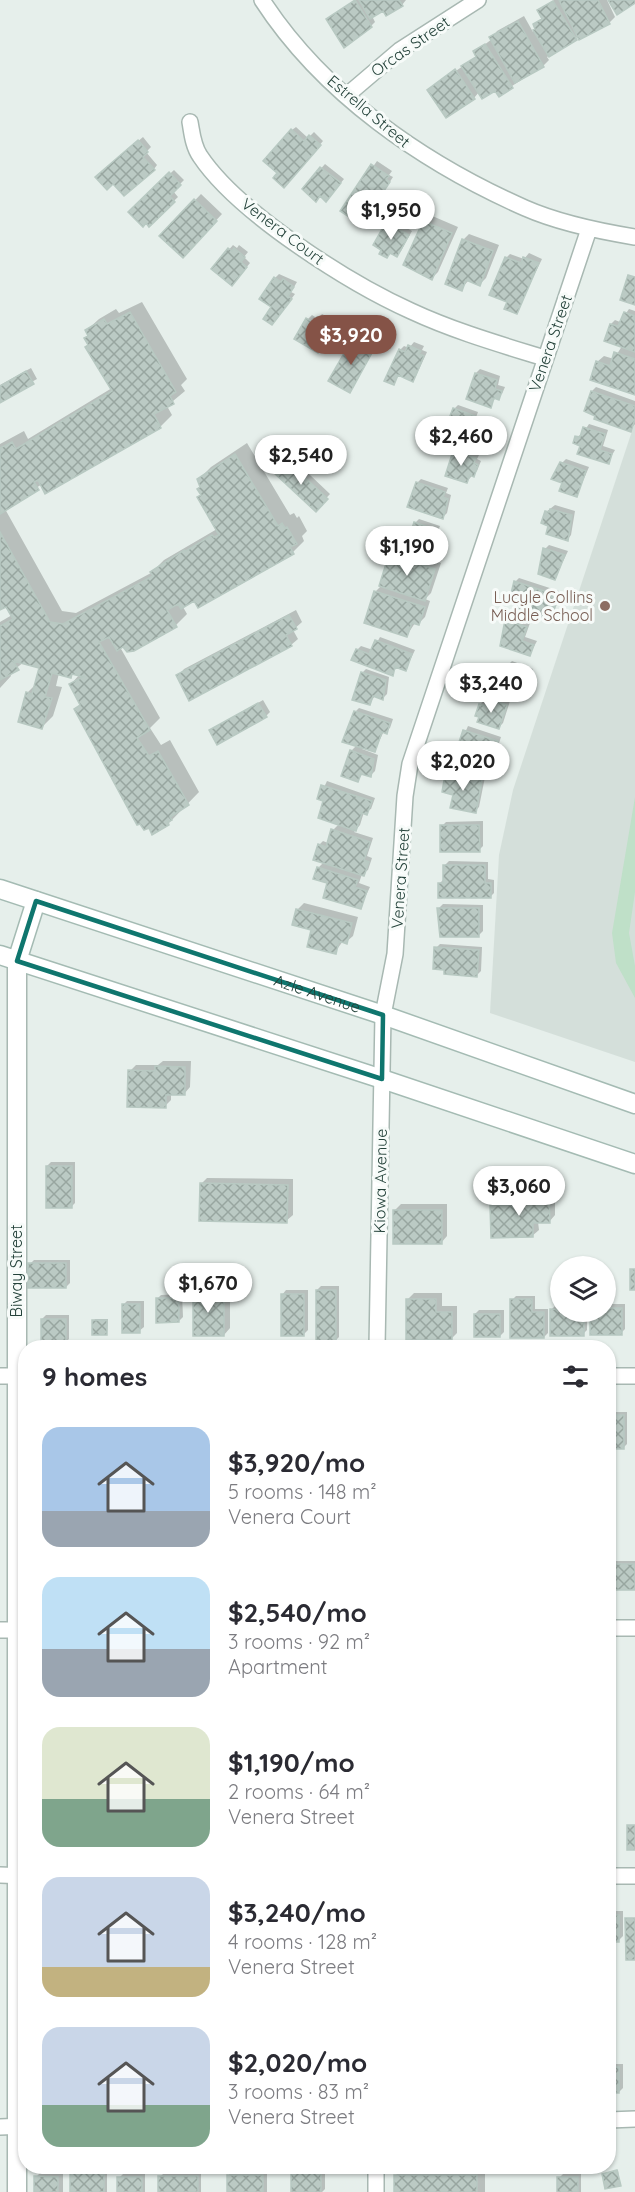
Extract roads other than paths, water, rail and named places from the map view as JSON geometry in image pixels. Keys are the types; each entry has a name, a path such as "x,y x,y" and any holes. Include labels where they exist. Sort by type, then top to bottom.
{"main road":[{"name":"Azle Avenue","path":"0,889 383,1015 635,1104"},
{"name":"Biway Street","path":"17,2192 14,2126 14,1376 9,958 36,901"},
{"path":"9,958 635,1164"}],"street":[{"name":"Estrella Street","path":"262,0 298,46 346,96 406,143 466,178 526,208 589,229 635,237"},
{"name":"Orcas Street","path":"346,96 400,50 478,0"},
{"name":"Venera Court","path":"190,122 194,144 210,168 234,194 289,239 358,284 411,311 464,333 544,358"},
{"name":"Venera Street","path":"383,1015 395,954 405,796 410,764 589,229"},
{"name":"Kiowa Avenue","path":"377,1340 383,1015"},
{"path":"616,1376 635,1376"},
{"path":"616,1628 635,1628"},
{"path":"616,1876 635,1876"},
{"path":"616,2120 635,2119"},
{"path":"376,2174 376,2192"}],"place":[{"name":"Lucyle Collins Middle School","path":"605,606"}]}
